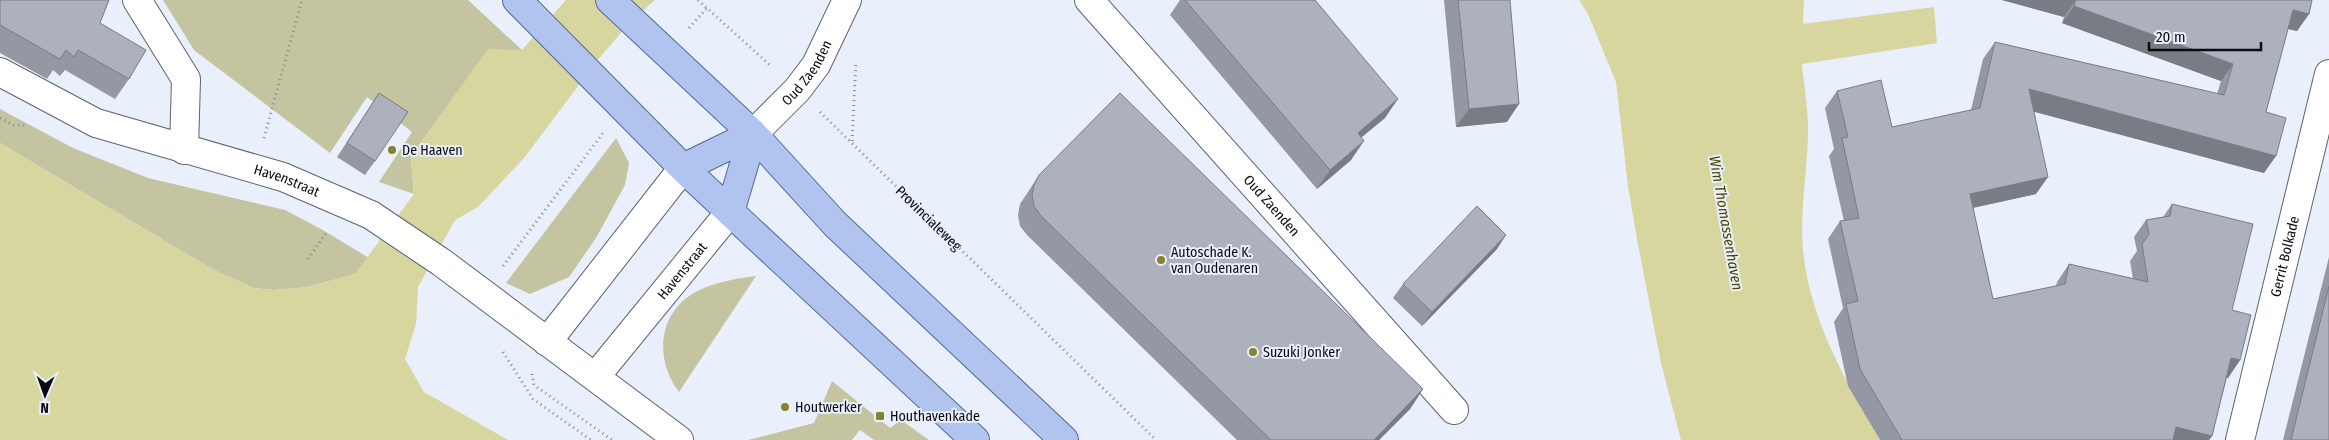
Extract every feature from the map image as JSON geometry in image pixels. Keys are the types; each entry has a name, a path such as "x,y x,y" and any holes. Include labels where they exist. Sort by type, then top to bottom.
{"main road":[{"path":"610,0 753,134 835,224 1064,440"},
{"path":"524,7 683,168 975,440"},
{"path":"683,168 753,134"},
{"path":"730,212 753,134"}],"street":[{"path":"137,0 186,79 184,150"},
{"name":"Oud Zaenden","path":"753,134 797,90 816,65 847,0"},
{"name":"Oud Zaenden","path":"1089,0 1454,410"},
{"name":"Havenstraat","path":"0,72 96,123 184,150 283,177 371,215 441,262 547,342 596,376 730,212"},
{"name":"Gerrit Bolkade","path":"2240,440 2329,74"},
{"path":"547,342 683,168"},
{"path":"596,376 679,440"}],"path":[{"path":"256,170 302,0"},
{"name":"Provincialeweg","path":"698,0 852,142 1156,440"},
{"path":"658,47 707,8"},
{"path":"852,142 856,57"},
{"path":"483,293 616,100"},
{"path":"308,259 321,240"},
{"path":"499,346 533,399 591,440"}],"shaded area":[{"path":"163,0 468,0 522,50 488,50 411,156 414,194 379,182 412,132 367,97 330,153 194,50"},
{"path":"0,109 73,148 148,178 285,210 369,258 355,274 308,287 273,290 254,288 212,269 0,143"},
{"path":"616,138 629,163 625,185 596,238 569,277 530,294 506,283"},
{"path":"756,276 679,392 670,378 665,363 664,333 669,319 677,307 689,296 704,288 730,280"},
{"path":"832,381 890,428 901,420 929,440 874,440 860,430 852,440 748,440 814,423"}],"water":[{"path":"566,0 655,0 631,21 596,62 524,158 478,207 455,220 418,287 416,324 405,359 424,392 508,440 0,440 0,143 212,269 254,288 273,290 308,287 355,274 414,194 411,156 488,49 522,50"},
{"name":"Wim Thomassenhaven","path":"1579,0 1804,0 1803,24 1934,7 1937,43 1802,64 1808,129 1802,242 1808,282 1823,330 1833,352 1855,397 1880,440 1681,440 1661,363 1637,239 1628,186 1616,82 1588,14"}],"building":[{"path":"0,0 109,0 100,23 146,50 129,79 78,50 74,57 66,50 60,59 0,25"},
{"path":"1185,0 1315,0 1398,99 1358,133 1364,141 1330,170"},
{"path":"1458,0 1510,0 1519,104 1469,109"},
{"path":"2076,0 2312,0 2309,14 2293,10 2266,112 2286,118 2276,156 2029,89 2048,177 1970,194 1993,299 2065,284 2069,264 2148,282 2142,244 2149,234 2146,220 2170,216 2172,204 2253,224 2232,310 2251,315 2240,360 2231,358 2212,436 2176,427 2173,440 1902,440 1860,369 1846,304 1858,301 1840,221 1859,218 1842,138 1848,137 1837,91 1881,80 1892,127 1980,108 1995,42 2224,95 2233,64 2074,6"},
{"path":"379,93 408,112 375,161 347,143"},
{"path":"1120,93 1423,389 1374,440 1271,440 1040,215 1034,206 1032,195 1039,175"},
{"path":"1477,206 1506,235 1432,312 1403,284"},
{"path":"2329,286 2329,440 2291,440"}],"place":[{"name":"De Haaven","path":"392,150"},
{"name":"Autoschade K. van Oudenaren","path":"1161,260"},
{"name":"Suzuki Jonker","path":"1253,352"},
{"name":"Houtwerker","path":"785,407"},
{"name":"Houthavenkade","path":"880,416"}]}
